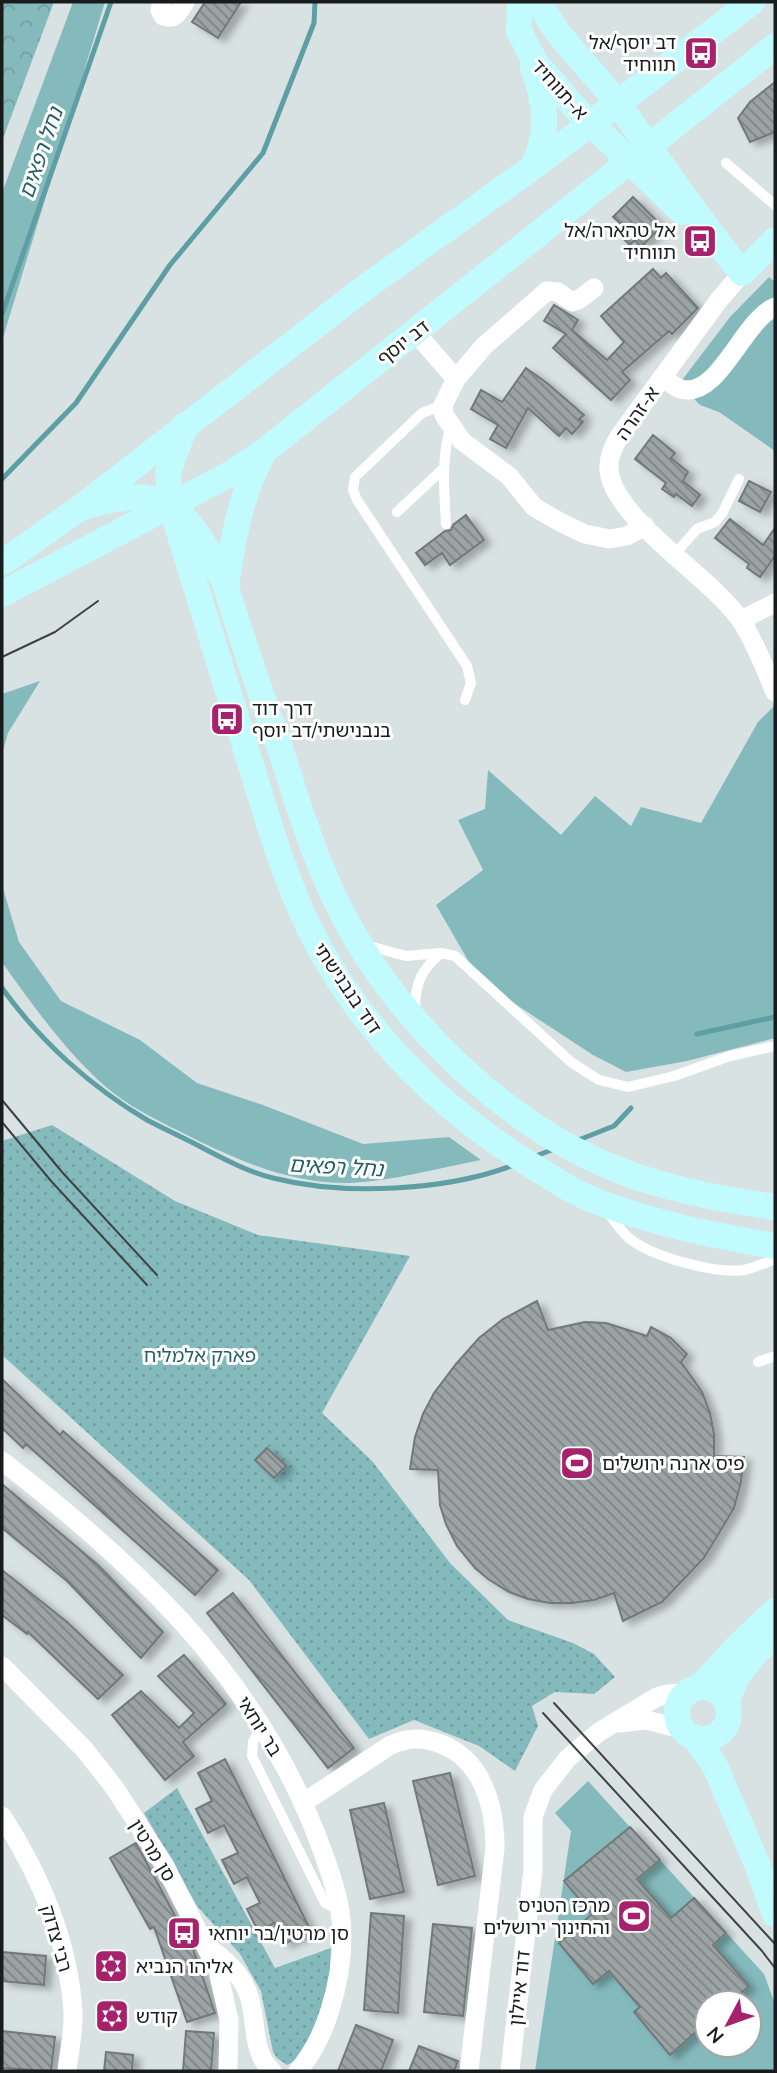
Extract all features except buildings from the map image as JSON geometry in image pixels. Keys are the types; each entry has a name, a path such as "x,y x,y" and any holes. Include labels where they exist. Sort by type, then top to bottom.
{"main road":[{"name":"א-תווחיד","path":"520,2 518,25 523,41 535,62 590,123 639,154"},
{"name":"א-תווחיד","path":"541,2 545,14 617,103"},
{"path":"2,564 80,508 363,289 533,167 752,2"},
{"path":"533,167 543,140 545,113 537,78 523,41 532,32 540,29 560,33"},
{"name":"דב יוסף","path":"2,594 228,475 263,452 775,46"},
{"path":"617,103 639,154 741,273"},
{"name":"א-זהרה","path":"741,273 775,240"},
{"name":"דוד בנבנישתי","path":"185,425 168,473 171,506 276,847 297,902 318,946 342,986 388,1047 438,1097 499,1144 553,1178 600,1203 721,1237 775,1246"},
{"path":"226,586 241,504 263,452"},
{"path":"80,508 101,502 135,498 153,498 171,506"},
{"name":"דוד בנבנישתי","path":"171,506 198,538 226,586 310,839 339,907 375,968 421,1026 493,1096 539,1128 596,1160 656,1182 724,1199 775,1207"},
{"path":"775,1611 677,1706 676,1714 714,1764 757,1864 775,1914"},
{"path":"775,1635 739,1675 729,1697 727,1715 727,1744 733,1767 775,1868"},
{"path":"688,1733 702,1739 716,1735 727,1715 724,1699 714,1689 693,1690"}],"street":[{"path":"162,2 160,10 163,16 169,18 176,16 185,2"},
{"name":"א-זהרה","path":"741,273 620,435 609,459 609,474 615,489 645,526 718,594 741,620 775,692"},
{"path":"594,288 572,302 558,292 547,291 484,346 456,379 443,405 444,415 462,441 509,476 534,507 561,522 585,534 610,539 627,536 645,526"},
{"path":"662,377 680,389 698,389 710,382 755,321 775,307"},
{"path":"415,332 456,379"},
{"path":"741,620 775,603"},
{"name":"בר יוחאי","path":"2,1461 49,1497 162,1601 230,1680 262,1726 303,1803 331,1876 340,1910 342,1943 335,1994 317,2043 309,2059 298,2071"},
{"name":"סן מרטין","path":"2,1666 84,1749 114,1787 165,1866 208,1947 224,1992 229,2020 228,2071"},
{"name":"דוד איילון","path":"510,2071 533,1870 531,1833 543,1790 559,1768 588,1740 657,1697 693,1690"},
{"name":"דוד איילון","path":"608,1727 646,1720 668,1723 688,1733"},
{"path":"303,1803 389,1746 413,1738 453,1749 464,1756 481,1780 493,1815 495,1848 469,2071"},
{"name":"רבי צדוק","path":"2,1816 47,1899 68,1969 73,2014 67,2071"},
{"path":"208,1947 229,1963 248,1993 260,2053 265,2065 272,2071"}],"lane":[{"path":"726,163 775,205"},
{"path":"443,405 422,413 355,477 353,490 467,666 471,684 465,700"},
{"path":"446,524 443,469 451,425"},
{"path":"397,512 443,469"},
{"path":"674,555 697,529 715,522 723,513 739,479"},
{"path":"353,512 357,500"},
{"path":"359,943 406,956 441,953 455,956 570,1062 599,1080 628,1087 674,1076 730,1056 775,1046"},
{"path":"421,1026 415,1011 419,978 425,967 441,953"},
{"path":"600,1203 629,1239 658,1254 719,1269 744,1270 775,1259"},
{"path":"758,1362 775,1356"},
{"path":"262,1726 253,1742 252,1756 325,1903 340,1910"}],"green space":[{"path":"2,2 54,2 2,141"},
{"path":"73,2 105,2 2,341 2,193"},
{"path":"769,277 775,282 775,451 719,412 700,405 679,384 730,317"},
{"path":"40,681 8,733 2,754 2,694"},
{"path":"775,705 775,1038 687,1061 626,1072 593,1055 480,981 436,905 483,870 458,820 485,809 488,770 561,835 595,796 631,826 641,807 701,823 758,722"},
{"path":"2,885 19,942 61,1001 140,1040 197,1083 263,1105 363,1144 449,1137 481,1160 366,1182 327,1182 261,1168 160,1122 123,1100 77,1059 4,965"},
{"name":"פארק אלמליח","path":"52,1125 175,1201 258,1235 410,1256 322,1413 373,1462 450,1563 508,1620 573,1643 594,1654 615,1677 594,1694 555,1692 532,1706 538,1726 515,1771 479,1746 414,1720 369,1739 249,1580 2,1355 2,1141"},
{"name":"מרכז הטניס והחינוך ירושלים","path":"588,1781 764,1974 775,2004 775,2071 535,2071 571,1831 555,1813"},
{"path":"177,1788 275,1968 331,1948 330,1976 316,2026 303,2051 287,2065 273,2052 261,1991 240,1954 197,1906 144,1813"}],"waterway":[{"name":"נחל רפאים","path":"2,314 111,2"},
{"path":"2,479 76,403 170,265 263,153 314,23 315,2"},
{"name":"נחל רפאים","path":"2,988 50,1044 106,1093 147,1120 254,1172 301,1184 363,1189 458,1181 514,1165"},
{"name":"נחל רפאים","path":"697,1034 775,1017"},
{"name":"נחל רפאים","path":"576,1141 614,1126 631,1108"},
{"name":"נחל רפאים","path":"533,1157 557,1148"}],"tram line":[{"path":"2,657 55,632 98,601"},
{"path":"2,1100 62,1172 157,1275"},
{"path":"2,1122 51,1181 147,1285"},
{"path":"554,1703 775,1944"},
{"path":"543,1713 775,1968"}],"place":[{"name":"דב יוסף/אל תווחיד","path":"701,53"},
{"name":"אל טהארה/אל תווחיד","path":"700,241"},
{"name":"דרך דוד בנבנישתי/דב יוסף","path":"227,719"},
{"name":"פיס ארנה ירושלים","path":"577,1463"},
{"name":"מרכז הטניס והחינוך ירושלים","path":"634,1916"},
{"name":"סן מרטין/בר יוחאי","path":"184,1933"},
{"name":"אליהו הנביא","path":"111,1966"},
{"name":"קודש","path":"112,2016"}]}
